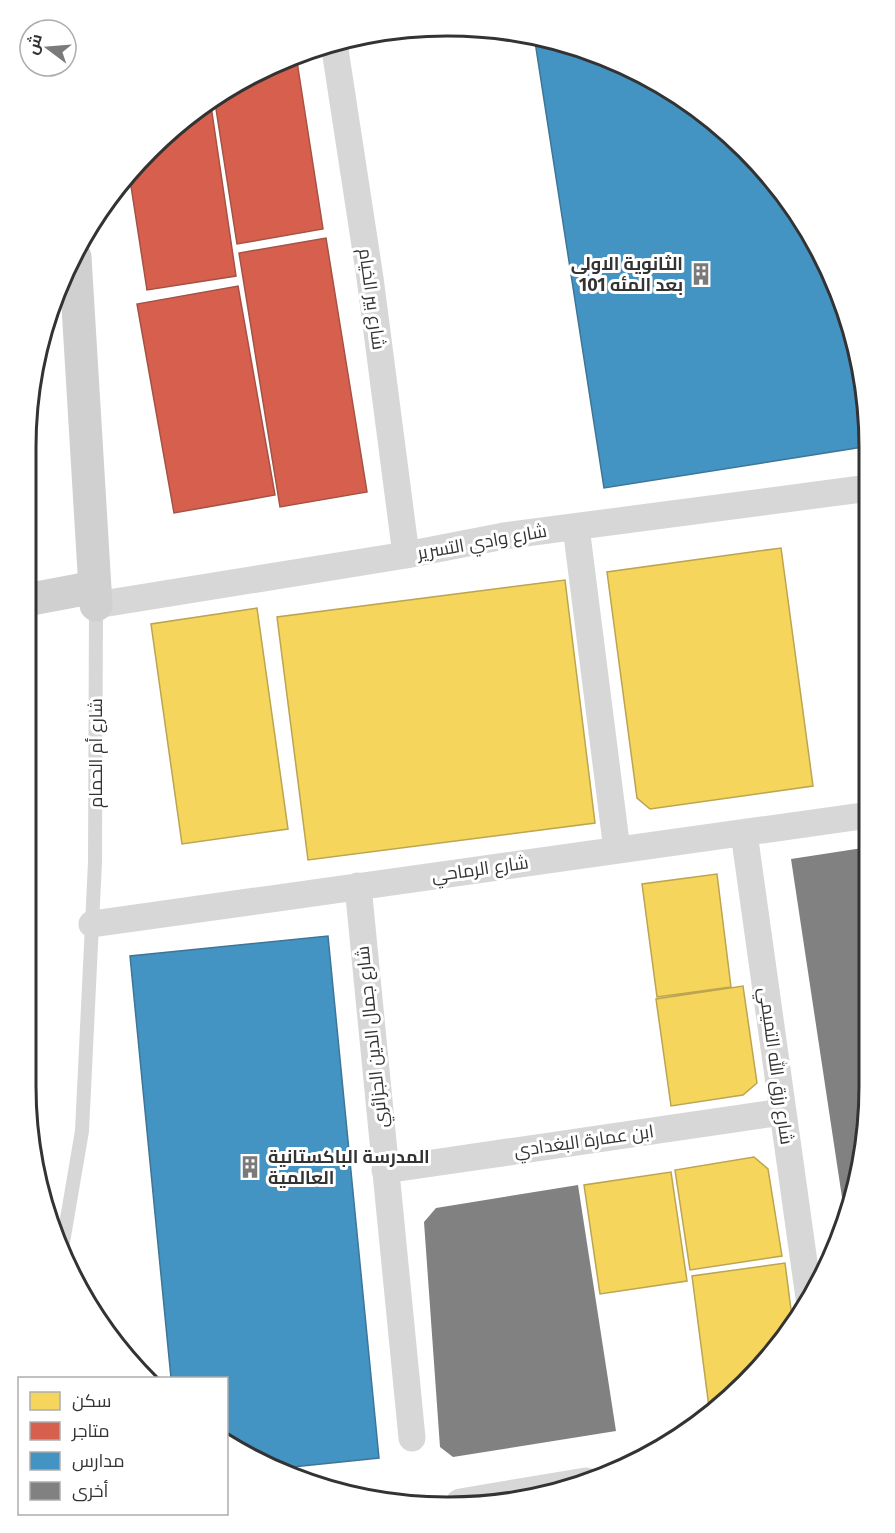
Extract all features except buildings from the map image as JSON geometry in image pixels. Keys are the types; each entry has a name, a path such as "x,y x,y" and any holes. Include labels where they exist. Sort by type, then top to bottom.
{"main road":[{"name":"شارع أم الحمام","path":"76,270 95,596"},
{"path":"36,599 95,596"}],"street":[{"name":"شارع بير الخيام","path":"335,52 370,278 406,555"},
{"name":"شارع وادي التسرير","path":"95,596 406,555 504,536 859,489"},
{"path":"576,527 617,850"},
{"name":"شارع الرماحي","path":"92,924 859,816"},
{"name":"شارع رزق الله التميمي","path":"744,833 807,1285"},
{"name":"شارع جمال الدين الجزائري","path":"358,886 412,1438"},
{"name":"ابن عمارة البغدادي","path":"386,1170 782,1112"}],"lane":[{"name":"شارع أم الحمام","path":"64,1235 82,1131 95,862 95,596"}],"place":[{"name":"الثانوية الاولى بعد المئه 101","path":"701,274"},
{"name":"المدرسة الباكستانية العالمية","path":"250,1167"}]}
